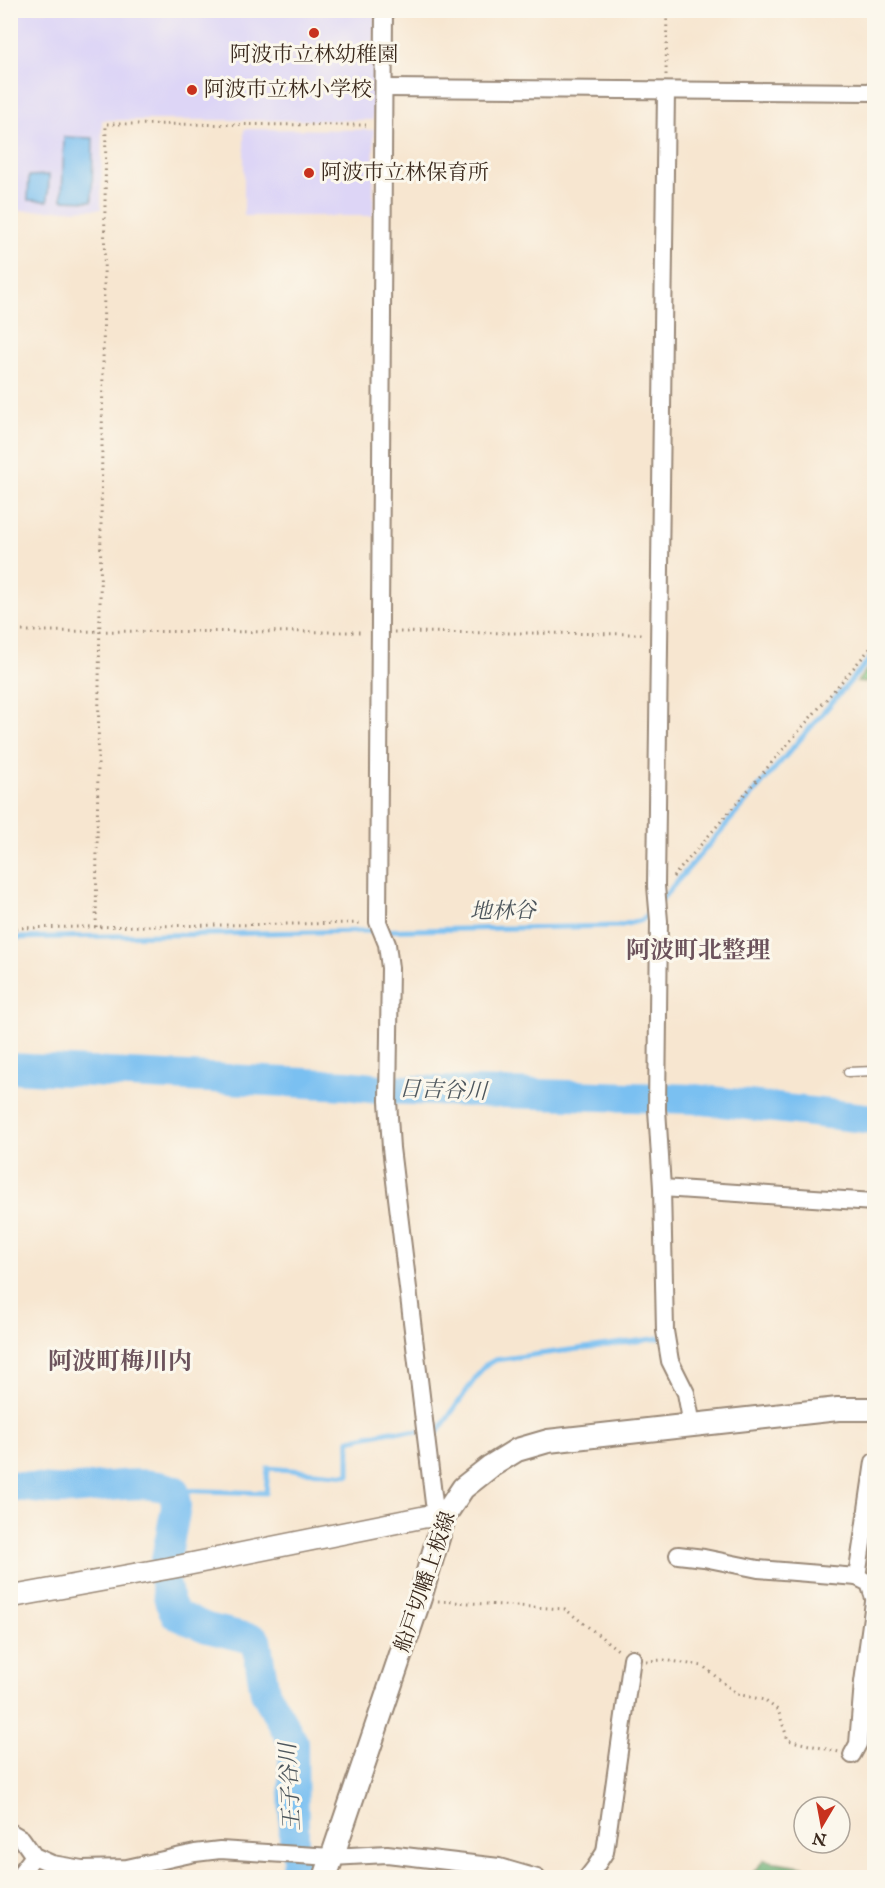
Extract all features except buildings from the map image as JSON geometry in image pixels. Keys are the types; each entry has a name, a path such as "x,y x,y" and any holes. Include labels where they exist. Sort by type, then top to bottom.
{"main road":[{"name":"船戸切幡上板線","path":"329,1867 420,1598 445,1515 463,1488 491,1466 517,1450 548,1441 838,1409 874,1409"}],"street":[{"path":"384,10 380,928 387,944 390,968 387,1101 434,1503 445,1515"},
{"path":"384,88 874,92"},
{"path":"666,91 659,634 657,1109 662,1188 665,1331 670,1362 687,1393 692,1425"},
{"path":"662,1188 874,1202"},
{"path":"857,1577 874,1462"},
{"path":"10,1597 175,1567 424,1517 445,1515"},
{"path":"678,1555 758,1569 857,1577 869,1583 874,1600 863,1682 858,1744 852,1755"},
{"path":"587,1878 605,1852 632,1658"},
{"path":"10,1832 22,1839 34,1856 52,1864 82,1869 127,1868 195,1853 220,1850 329,1867 387,1854 499,1868 537,1878"},
{"path":"20,1878 34,1856"}],"lane":[{"path":"848,1072 874,1071"}],"path":[{"path":"666,91 667,10"},
{"path":"96,927 106,124 384,125"},
{"path":"10,631 659,634"},
{"path":"657,899 668,882 874,644"},
{"path":"10,928 380,928"},
{"path":"420,1598 565,1609 624,1655 640,1661 664,1660 703,1666 737,1694 764,1700 778,1710 788,1740 852,1755"}],"shaded area":[{"name":"阿波市立林小学校","path":"10,11 375,11 375,56 253,56 252,59 375,58 373,120 102,120 101,209 11,211"},
{"name":"阿波市立林保育所","path":"244,129 374,130 373,216 244,216"}],"green space":[{"path":"874,661 874,682 857,682"},
{"path":"764,1860 806,1867 807,1877 749,1877"}],"water":[{"path":"64,137 93,138 92,201 62,200"},
{"path":"49,175 48,201 28,200 29,176"}],"waterway":[{"name":"地林谷","path":"661,900 874,654"},
{"name":"地林谷","path":"10,938 618,926 642,920 655,906"},
{"name":"日吉谷川","path":"10,1068 347,1085 379,1089 694,1099 874,1119"},
{"path":"431,1433 437,1433 484,1366 495,1360 660,1338"},
{"path":"174,1490 266,1493 268,1468 349,1475 349,1440 391,1431 418,1432"},
{"name":"王子谷川","path":"10,1485 68,1490 145,1484 174,1490 176,1507 166,1559"},
{"name":"王子谷川","path":"164,1579 170,1603 176,1615 207,1628 256,1640 265,1692 293,1742 294,1847"},
{"name":"王子谷川","path":"294,1878 297,1862"}],"place":[{"name":"阿波市立林幼稚園","path":"314,33"},
{"name":"阿波市立林小学校","path":"192,90"},
{"name":"阿波市立林保育所","path":"309,173"}],"district":[{"name":"阿波町北整理","path":"698,951"},
{"name":"阿波町梅川内","path":"120,1362"}]}
